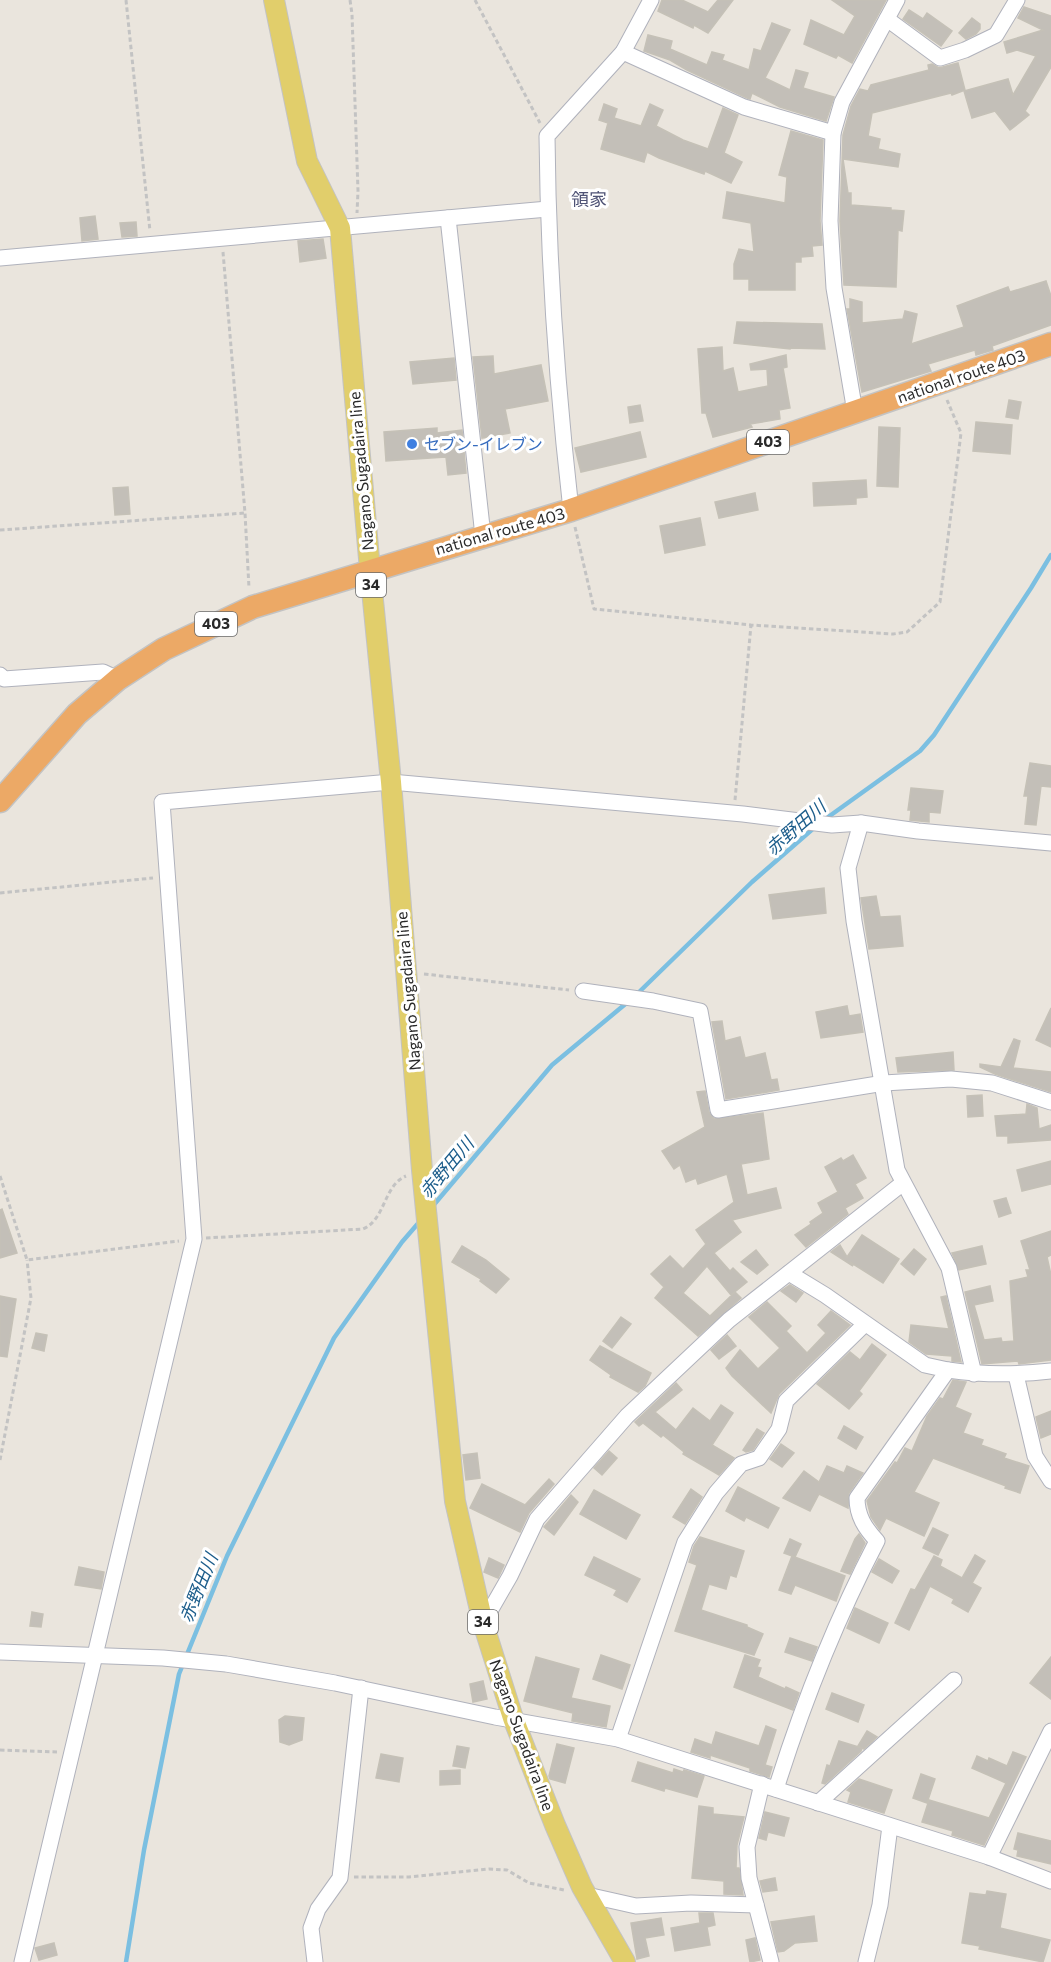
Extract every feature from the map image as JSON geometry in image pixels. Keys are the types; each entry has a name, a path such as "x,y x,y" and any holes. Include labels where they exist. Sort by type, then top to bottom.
{"highway":[{"name":"national route 403","path":"0,801 77,714 118,679 164,649 253,607 571,510 1051,344"}],"main road":[{"name":"Nagano Sugadaira line","path":"274,0 306,161 349,227 370,570 391,782 422,1175 455,1500 483,1623 513,1718 555,1825 587,1895 625,1962"}],"street":[{"path":"571,510 565,456 548,209 547,136 623,52 651,0"},
{"path":"855,412 834,288 830,221 833,132 842,102 896,0"},
{"path":"887,19 940,57 965,50 996,35 1017,0"},
{"path":"623,52 744,107 833,132"},
{"path":"0,258 548,209"},
{"path":"448,218 483,536"},
{"path":"0,675 4,679 103,672 118,679"},
{"path":"22,1962 194,1239 162,802 391,782 738,814 832,825 861,824 1051,843"},
{"path":"861,824 848,868 854,921 884,1083 897,1170 949,1268 974,1374"},
{"path":"583,991 654,1000 700,1011 718,1110 884,1083 951,1079 992,1083 1051,1102"},
{"path":"483,1623 510,1575 537,1519 627,1416 729,1320 903,1183"},
{"path":"789,1273 825,1295 925,1365 974,1374 1016,1375 1051,1371"},
{"path":"618,1739 685,1542 716,1493 741,1464 759,1458 779,1429 786,1401 865,1324"},
{"path":"771,1962 749,1878 747,1847 769,1786 789,1747 849,1598 877,1541 864,1527 857,1510 857,1498 948,1370"},
{"path":"1016,1375 1035,1456 1051,1481"},
{"path":"0,1652 163,1658 226,1664 618,1739 988,1857 1051,1881"},
{"path":"818,1803 954,1680"},
{"path":"315,1962 311,1928 318,1909 340,1878 361,1688"},
{"path":"988,1857 1051,1731"},
{"path":"866,1962 880,1905 890,1826"},
{"path":"587,1895 636,1906 756,1905"}],"path":[{"path":"126,0 151,245"},
{"path":"349,227 358,191 350,0"},
{"path":"475,0 547,136"},
{"path":"222,238 249,588"},
{"path":"571,510 594,609 751,625 893,634 907,632 940,602 961,433 947,400"},
{"path":"0,530 245,513"},
{"path":"738,814 751,625"},
{"path":"0,893 168,876"},
{"path":"406,972 583,991"},
{"path":"27,1260 194,1239 363,1229 372,1225 391,1189 402,1177 422,1175"},
{"path":"0,1176 27,1260 31,1298 0,1460"},
{"path":"0,1750 72,1753"},
{"path":"340,1878 409,1877 489,1869 507,1870 529,1883 587,1895"}],"building":[{"path":"662,0 682,0 708,12 718,0 733,0 708,33 658,11"},
{"path":"832,0 886,0 852,63 838,55 836,58 804,44 811,20 844,35 855,16"},
{"path":"1024,7 1051,16 1051,67 1025,111 1029,115 1010,130 995,111 972,118 964,91 1008,79 1013,95 1036,56 1017,50 1007,53 1004,42 1043,30 1018,18"},
{"path":"909,10 923,19 927,13 952,31 941,46 903,19"},
{"path":"972,18 980,24 980,29 966,39 959,33"},
{"path":"772,23 790,30 765,78 790,90 796,70 808,73 803,88 834,97 826,121 780,107 752,93 750,99 747,98 670,60 644,51 648,35 672,41 670,49 707,65 712,52 724,55 722,60 749,70 754,49 761,51"},
{"path":"958,63 965,90 872,113 868,136 880,139 878,149 900,154 898,167 843,159 848,193 851,193 851,205 904,211 902,231 898,230 896,287 844,285 840,221 843,135 851,106 860,89 868,91 871,85 929,70 928,65 932,64 939,68"},
{"path":"604,104 617,109 614,118 641,126 650,104 663,110 656,126 683,140 708,149 723,108 738,115 724,153 742,162 731,183 705,171 704,174 647,152 644,162 601,149 608,123 599,120"},
{"path":"791,131 823,140 820,221 822,245 812,246 813,256 801,257 801,262 795,262 795,290 749,290 749,279 734,279 734,264 739,249 754,252 751,223 723,218 727,192 785,203 787,177 779,175"},
{"path":"95,216 98,239 82,241 80,218"},
{"path":"136,222 137,236 122,237 120,223"},
{"path":"323,239 326,258 300,262 298,241"},
{"path":"1046,281 1051,296 1051,325 992,346 993,350 976,355 975,350 928,364 931,371 862,392 847,309 850,309 850,299 862,302 862,323 903,319 905,311 917,314 911,344 964,327 957,306 1008,287 1010,292"},
{"path":"737,322 822,324 825,349 790,349 734,343"},
{"path":"722,347 723,371 733,368 738,392 768,386 767,369 751,370 750,364 786,355 787,367 783,368 790,408 779,410 780,419 750,424 752,427 713,437 706,413 702,413 698,349"},
{"path":"493,356 494,374 541,365 548,401 505,409 510,433 482,438 473,357"},
{"path":"454,358 456,380 413,384 410,362"},
{"path":"1009,400 1021,402 1018,419 1006,417"},
{"path":"640,405 643,421 630,423 628,407"},
{"path":"976,422 1012,425 1010,454 973,451"},
{"path":"879,427 900,428 898,487 877,486"},
{"name":"セブン-イレブン","path":"437,428 437,433 462,430 466,473 448,475 446,457 386,461 384,432"},
{"path":"640,432 646,457 581,472 575,448"},
{"path":"866,480 867,497 856,498 856,504 814,506 813,483"},
{"path":"128,487 130,514 115,515 113,488"},
{"path":"755,493 758,510 719,518 715,502"},
{"path":"700,518 705,545 665,553 660,526"},
{"path":"1030,763 1051,766 1051,787 1041,786 1036,825 1025,824 1028,796 1024,796"},
{"path":"911,788 943,791 940,813 929,812 929,822 910,820 911,810 908,810"},
{"path":"824,888 826,913 773,919 769,895"},
{"path":"876,896 880,917 900,916 903,946 869,949 861,898"},
{"path":"847,1006 849,1016 860,1014 863,1032 821,1038 816,1012"},
{"path":"1051,1008 1051,1047 1036,1040"},
{"path":"722,1021 725,1041 740,1037 745,1058 765,1053 771,1080 777,1079 779,1090 726,1099 712,1022"},
{"path":"1014,1039 1020,1041 1013,1068 1051,1072 1051,1092 980,1067 980,1064 1001,1067"},
{"path":"953,1052 954,1070 898,1072 896,1058"},
{"path":"705,1091 709,1112 714,1119 763,1113 769,1159 741,1164 747,1195 776,1188 781,1208 732,1220 741,1232 714,1253 730,1271 733,1268 747,1282 731,1295 707,1266 683,1293 710,1316 735,1292 741,1298 698,1336 655,1298 664,1287 651,1274 670,1256 683,1269 706,1244 696,1230 734,1202 727,1174 698,1184 696,1178 686,1182 680,1165 674,1169 662,1151 705,1127 697,1092"},
{"path":"982,1095 983,1116 968,1117 967,1096"},
{"path":"1027,1104 1037,1108 1039,1129 1051,1125 1051,1140 1008,1143 1008,1136 997,1136 995,1116 1026,1114"},
{"path":"853,1155 866,1178 855,1184 863,1198 845,1208 848,1214 806,1247 795,1235 823,1213 818,1203 838,1192 825,1167 841,1158 843,1161"},
{"path":"1051,1161 1051,1184 1022,1191 1017,1170"},
{"path":"1006,1198 1011,1213 999,1217 994,1201"},
{"path":"2,1209 17,1253 0,1258 0,1210"},
{"path":"1051,1231 1051,1255 1047,1257 1051,1275 1051,1360 1019,1364 1018,1361 982,1364 965,1292 990,1286 993,1301 974,1305 984,1340 1001,1338 1002,1342 1014,1341 1010,1281 1028,1277 1026,1270 1030,1270 1021,1241"},
{"path":"862,1235 899,1259 883,1283 831,1252 840,1245 847,1257"},
{"path":"462,1246 486,1260 509,1279 496,1293 480,1281 481,1279 452,1262"},
{"path":"982,1246 986,1264 959,1270 952,1253"},
{"path":"914,1249 926,1259 914,1275 901,1264"},
{"path":"756,1250 768,1265 757,1274 741,1262"},
{"path":"790,1285 803,1293 796,1302 781,1291"},
{"path":"0,1296 16,1299 7,1357 0,1356"},
{"path":"946,1296 961,1362 952,1361 952,1356 926,1354 909,1342 911,1325 949,1329 941,1297"},
{"path":"767,1302 791,1326 786,1331 807,1353 826,1333 818,1325 831,1311 850,1325 779,1394 771,1413 726,1368 740,1350 758,1369 780,1348 749,1317"},
{"path":"621,1317 631,1324 612,1348 603,1341"},
{"path":"36,1333 47,1335 44,1351 32,1348"},
{"path":"727,1335 736,1346 719,1359 711,1350"},
{"path":"872,1344 886,1355 859,1391 862,1394 849,1409 817,1384 850,1352 860,1360"},
{"path":"600,1346 651,1373 645,1386 638,1392 610,1377 611,1375 590,1360"},
{"path":"953,1380 966,1382 955,1407 971,1414 963,1433 983,1440 981,1445 1006,1454 1004,1458 1029,1466 1020,1493 933,1458 914,1492 939,1503 924,1536 886,1518 880,1530 871,1517 867,1501 895,1462 897,1463 905,1448 912,1451 927,1416 940,1398 943,1399"},
{"path":"676,1383 682,1390 655,1412 676,1430 693,1408 710,1421 721,1405 733,1413 712,1445 734,1458 719,1475 683,1454 684,1452 663,1435 661,1437 643,1423 639,1426 635,1422"},
{"path":"1051,1411 1051,1434 1041,1438 1036,1417"},
{"path":"844,1426 863,1437 856,1449 838,1438"},
{"path":"757,1429 764,1433 753,1450 746,1452 743,1450"},
{"path":"781,1444 794,1453 782,1467 770,1459"},
{"path":"609,1451 617,1458 602,1475 594,1468"},
{"path":"477,1453 480,1478 466,1480 463,1455"},
{"path":"827,1466 844,1473 847,1466 863,1473 849,1493 848,1508 819,1494 810,1511 783,1498 804,1471 819,1482"},
{"path":"549,1479 554,1484 529,1513 520,1532 470,1508 482,1484 525,1505"},
{"path":"738,1487 779,1508 768,1528 746,1517 744,1521 726,1511"},
{"path":"691,1489 702,1497 685,1524 673,1517"},
{"path":"594,1490 640,1515 626,1539 580,1514"},
{"path":"571,1495 578,1502 554,1535 544,1527"},
{"path":"933,1528 948,1535 938,1555 923,1548"},
{"path":"859,1534 865,1543 850,1574 841,1571 855,1539"},
{"path":"700,1537 744,1551 736,1577 730,1575 726,1589 709,1584 701,1610 747,1625 763,1634 754,1655 675,1631 697,1565 689,1562 694,1546"},
{"path":"790,1539 801,1544 795,1557 784,1553"},
{"path":"975,1555 985,1561 972,1583 981,1588 968,1612 952,1603 954,1599 930,1586 909,1630 895,1623 911,1589 915,1590 934,1556 942,1560 940,1566 962,1578"},
{"path":"792,1556 845,1576 836,1601 795,1585 791,1594 779,1590"},
{"path":"594,1557 640,1579 627,1602 614,1595 617,1590 585,1575"},
{"path":"489,1558 504,1565 498,1578 484,1572"},
{"path":"879,1559 899,1571 892,1583 872,1572"},
{"path":"79,1567 104,1572 101,1589 75,1585"},
{"path":"855,1608 888,1623 879,1643 847,1628"},
{"path":"32,1612 43,1614 41,1627 30,1626"},
{"path":"790,1638 817,1647 812,1661 785,1652"},
{"path":"601,1655 630,1665 622,1689 593,1679"},
{"path":"745,1655 760,1660 757,1667 761,1668 758,1677 799,1693 793,1710 734,1687"},
{"path":"536,1657 579,1669 571,1698 610,1706 606,1727 572,1721 573,1713 524,1701"},
{"path":"1051,1657 1051,1699 1030,1683"},
{"path":"483,1681 487,1699 473,1702 470,1684"},
{"path":"832,1693 864,1705 858,1722 826,1709"},
{"path":"285,1716 304,1718 302,1740 289,1745 280,1742 279,1720"},
{"path":"766,1726 776,1730 765,1765 772,1767 769,1777 710,1755 710,1758 691,1752 695,1739 712,1745 716,1732 759,1746"},
{"path":"867,1731 877,1737 864,1749 858,1746"},
{"path":"839,1741 862,1748 861,1751 825,1784 822,1783 827,1765 830,1766"},
{"path":"557,1744 574,1748 565,1783 550,1779 549,1776"},
{"path":"457,1746 469,1748 465,1768 453,1766"},
{"path":"1013,1752 1026,1757 984,1845 952,1835 953,1831 922,1822 929,1800 989,1818 1006,1783 972,1768 977,1756 988,1761 989,1758 1007,1766"},
{"path":"381,1754 403,1758 399,1782 376,1778"},
{"path":"638,1762 673,1773 674,1769 704,1776 697,1797 665,1788 664,1791 632,1781"},
{"path":"460,1770 460,1784 440,1785 440,1771"},
{"path":"921,1774 935,1779 927,1803 913,1798"},
{"path":"859,1779 892,1790 884,1813 848,1802 851,1792 847,1790"},
{"path":"699,1806 713,1808 713,1814 744,1817 737,1845 736,1868 739,1868 743,1895 724,1894 724,1881 692,1878"},
{"path":"765,1812 789,1818 784,1836 768,1832 766,1840 759,1838"},
{"path":"1018,1833 1051,1841 1051,1864 1017,1856 1018,1850 1014,1849"},
{"path":"775,1878 777,1890 763,1892 760,1881"},
{"path":"987,1891 1006,1894 1000,1928 1050,1940 1043,1962 979,1949 980,1946 962,1943 970,1893 986,1895"},
{"path":"699,1913 713,1913 715,1925 707,1927 710,1945 675,1951 671,1928 700,1923"},
{"path":"814,1916 817,1941 795,1943 784,1951 778,1952 771,1922"},
{"path":"661,1918 664,1935 645,1938 649,1956 637,1959 631,1923"},
{"path":"755,1938 760,1960 750,1962 746,1940"},
{"path":"54,1943 57,1955 39,1960 35,1948"}],"waterway":[{"name":"赤野田川","path":"824,820 920,751 934,735 1051,555"},
{"name":"赤野田川","path":"635,996 752,882 815,827"},
{"name":"赤野田川","path":"432,1207 552,1065 629,1001"},
{"name":"赤野田川","path":"126,1962 144,1850 179,1674 227,1556 334,1338 402,1242 421,1220"}],"place":[{"name":"セブン-イレブン","path":"412,444"}],"district":[{"name":"領家","path":"589,200"}]}
